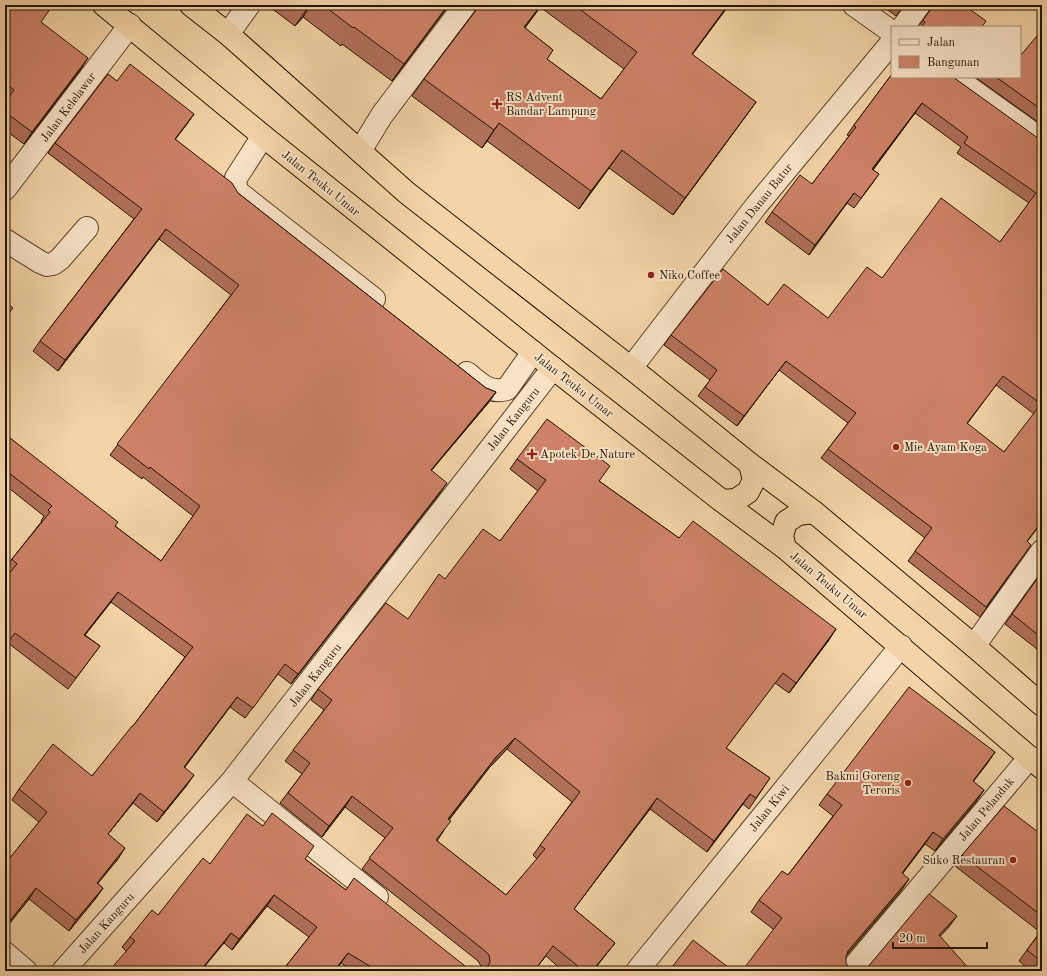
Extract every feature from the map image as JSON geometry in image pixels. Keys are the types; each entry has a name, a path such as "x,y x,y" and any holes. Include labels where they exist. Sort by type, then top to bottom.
{"highway":[{"name":"Jalan Teuku Umar","path":"104,5 263,136 532,352 722,501 785,548 1036,762"},
{"path":"191,5 228,34 407,193 631,368 750,464 814,512 1042,705"},
{"path":"722,501 736,500 748,492 754,480 750,464"},
{"path":"785,548 782,536 786,522 798,514 814,512"}],"street":[{"path":"228,34 249,5"},
{"path":"360,151 382,115 465,5"},
{"path":"854,5 891,31"},
{"path":"904,26 919,5"},
{"name":"Jalan Kelelawar","path":"5,189 130,25"},
{"name":"Jalan Danau Batur","path":"631,368 756,206 891,43"},
{"path":"955,78 1042,140"},
{"path":"263,136 236,178 236,188 239,193 388,310"},
{"path":"5,240 47,265 53,264 60,259 87,228"},
{"path":"450,359 487,388 493,391 500,391 507,389 532,352"},
{"name":"Jalan Kanguru","path":"63,971 232,781 553,368"},
{"path":"974,646 1042,551"},
{"name":"Jalan Kiwi","path":"637,971 901,646"},
{"name":"Jalan Pelanduk","path":"850,971 1036,762"},
{"path":"232,781 395,911"},
{"path":"5,953 26,971"}],"building":[{"path":"5,5 53,5 41,22 88,58 32,132 5,112 5,102 14,90 5,83"},
{"path":"302,5 310,5 307,9"},
{"path":"323,5 448,5 404,64"},
{"name":"RS Advent Bandar Lampung","path":"480,5 541,5 524,27 553,50 547,59 601,99 637,52 574,5 728,5 692,54 756,102 685,198 622,150 591,191 499,123 494,130 424,79"},
{"path":"934,5 964,5 986,21 983,26 922,26 925,22 923,20"},
{"path":"1042,30 1042,110 997,78 1021,78 1021,55"},
{"path":"130,64 194,114 175,139 232,183 238,193 486,388 496,392 431,470 447,483 298,674 285,664 253,708 237,697 184,767 194,775 164,812 140,793 108,834 125,848 97,883 103,888 76,920 36,888 5,927 5,864 47,812 19,789 53,744 92,776 133,726 193,647 118,592 84,635 100,646 76,678 15,633 5,646 5,578 17,564 12,559 50,512 48,510 52,506 5,470 5,434 118,522 115,526 161,561 200,506 150,467 149,469 117,444 239,285 166,229 65,360 40,341 142,209 55,143 108,74 117,81"},
{"path":"891,75 891,78 954,78 1042,141 1042,521 1027,541 1031,545 986,607 915,551 932,528 828,449 856,413 786,361 744,416 705,387 717,370 671,335 723,269 768,305 784,284 828,318 867,267 882,278 941,198 1000,242 1036,193 964,143 968,137 922,103 872,169 879,174 861,198 854,193 815,245 772,212 800,175 812,184 856,127 854,125","holes":["1003,376 1041,404 1004,452 967,423"]},
{"path":"5,302 13,308 5,318"},
{"path":"547,419 610,466 599,481 679,538 693,521 836,629 796,683 783,673 726,748 770,778 756,798 750,794 714,841 657,798 574,909 615,943 592,971 584,971 553,946 534,971 483,971 487,968 490,962 489,955 485,951 369,858 393,828 352,796 329,826 288,793 310,763 293,750 332,700 318,689 386,603 408,619 439,574 445,579 483,529 500,541 546,480 517,459","holes":["515,738 580,792 540,845 545,849 506,895 436,840 451,821 448,819 496,757"]},
{"path":"1042,572 1042,638 1012,614"},
{"path":"909,687 995,752 973,781 984,790 943,839 933,832 902,873 909,879 848,951 846,963 850,969 854,971 742,971 782,918 759,900 782,871 788,875 842,805 827,794"},
{"path":"1004,806 1042,835 1042,916 962,855"},
{"path":"272,813 314,846 305,859 346,890 354,878 472,971 378,971 348,953 334,971 285,971 288,968 286,966 317,927 274,895 239,939 231,933 200,971 109,971 135,941 130,937 152,910 158,915 203,858 210,864 247,814 263,826"},
{"path":"929,894 957,916 939,935 971,971 862,971 867,968"},
{"path":"1042,930 1042,962 1027,950"},
{"path":"693,940 733,971 669,971"},
{"path":"5,963 17,971 5,971"}],"place":[{"name":"RS Advent Bandar Lampung","path":"497,104"},
{"name":"Niko Coffee","path":"651,275"},
{"name":"Mie Ayam Koga","path":"896,447"},
{"name":"Apotek De Nature","path":"532,454"},
{"name":"Bakmi Goreng Teroris","path":"908,783"},
{"name":"Suko Restauran","path":"1013,860"}]}
